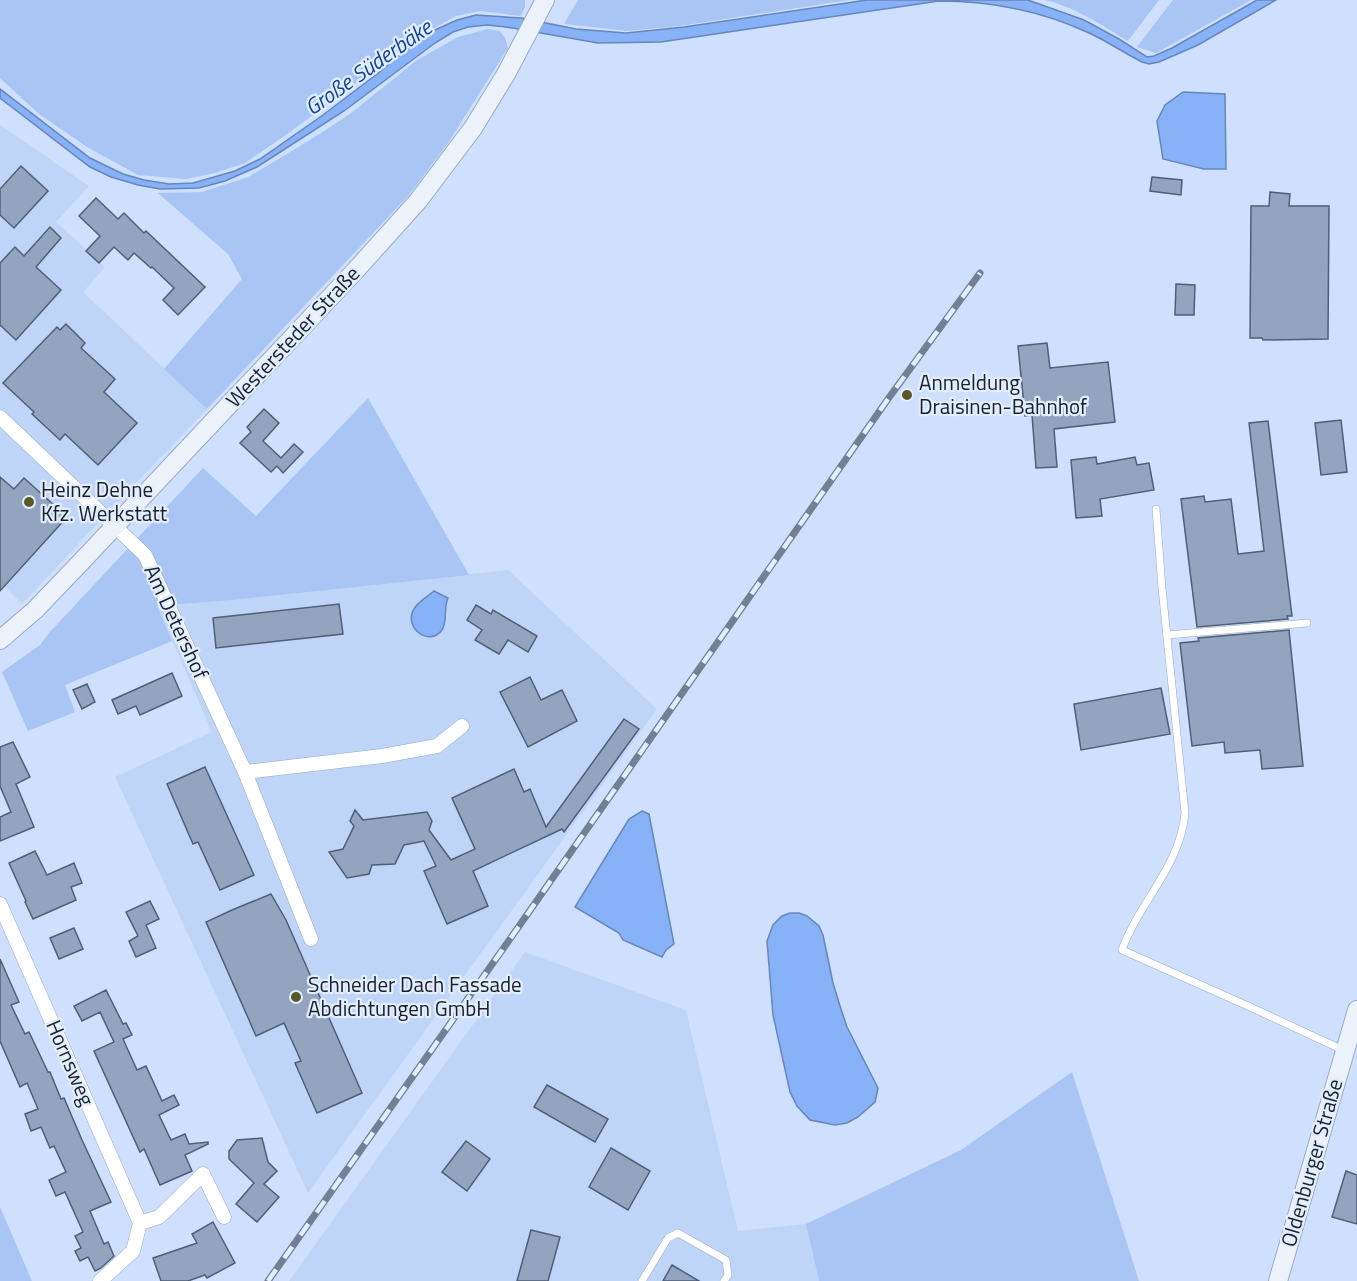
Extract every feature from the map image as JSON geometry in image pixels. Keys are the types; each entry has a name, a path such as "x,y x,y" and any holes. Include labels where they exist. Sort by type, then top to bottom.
{"main road":[{"name":"Westersteder Straße","path":"0,640 35,610 115,526 348,279 418,201 473,128 525,41 542,5"},
{"name":"Oldenburger Straße","path":"1278,1281 1357,1010"}],"street":[{"name":"Am Detershof","path":"0,417 145,555 245,772 311,939"},
{"path":"245,772 382,756 438,746 462,726"},
{"name":"Hornsweg","path":"0,904 140,1223"},
{"path":"100,1281 133,1251 140,1223 159,1217 203,1174 224,1217"}],"lane":[{"path":"1156,509 1185,813 1184,829 1171,864 1127,934 1122,950 1345,1051"},
{"path":"1167,635 1307,622"},
{"path":"642,1281 668,1238 678,1233 726,1260 728,1275 724,1281"}],"shaded area":[{"path":"0,0 525,0 525,7 521,16 480,11 456,16 425,33 245,163 186,179 138,175 87,147 39,114 0,78"},
{"path":"578,0 849,0 680,26 627,31 564,24"},
{"path":"867,0 1028,0 1084,20 1147,57 1172,48 1257,0 1276,0 1198,45 1149,64 1089,33 1053,19 996,5 958,1 939,1 661,42 598,43 506,27 487,25 468,27 453,32 435,43 344,111 257,167 225,181 199,188 160,189 111,177 90,167 0,98 0,89 90,158 123,174 169,184 193,183 235,171 260,159 323,115 412,45 435,30 457,20 476,15 521,18 576,29 626,33 684,27"},
{"path":"1044,0 1159,0 1128,41 1077,11"},
{"path":"1173,0 1251,0 1156,53 1137,47"},
{"path":"488,29 500,31 508,48 448,143 409,195 207,409 164,369 242,279 228,254 158,193 202,192 248,177 350,114 417,60 458,37"},
{"path":"1183,92 1225,94 1226,169 1204,169 1163,159 1157,121 1165,105"},
{"path":"0,125 89,186 56,222 105,267 83,292 207,409 22,604 0,582"},
{"path":"368,398 469,575 157,606 172,641 65,685 75,712 28,731 2,672 40,645 203,468 256,516"},
{"path":"508,570 657,709 308,1193 115,777 212,732 157,606"},
{"path":"434,591 448,598 444,626 436,635 430,637 418,632 411,621 416,606"},
{"path":"642,811 649,814 674,944 666,950 662,957 623,940 619,933 575,907 629,819"},
{"path":"790,913 807,916 819,926 847,1027 878,1088 875,1102 858,1117 847,1123 835,1125 810,1120 797,1106 790,1092 773,1015 767,941 773,925 782,916"},
{"path":"525,952 686,1010 738,1231 806,1224 819,1281 289,1281"},
{"path":"1072,1072 1139,1281 819,1281 806,1224 961,1150"},
{"path":"0,1207 32,1281 0,1281"}],"building":[{"path":"21,166 48,191 14,228 0,215 0,189"},
{"path":"1152,177 1182,180 1181,195 1150,191"},
{"path":"1270,192 1290,194 1289,206 1329,206 1328,339 1263,340 1262,338 1250,338 1251,206 1269,206"},
{"path":"96,198 118,219 124,213 205,287 178,315 163,300 174,288 134,253 128,260 114,247 99,263 86,251 100,236 79,216"},
{"path":"50,227 61,238 36,267 61,290 16,340 0,325 0,263 15,247 24,256"},
{"path":"1176,284 1195,285 1194,315 1175,315"},
{"path":"66,324 85,343 81,348 115,379 104,392 137,423 98,465 65,434 60,440 3,383 57,327 60,330"},
{"path":"1047,343 1050,368 1108,362 1115,422 1054,429 1057,467 1036,468 1032,415 1025,416 1018,346"},
{"path":"264,409 279,423 263,441 281,458 294,444 303,452 283,473 277,466 271,472 240,443 251,432 247,427"},
{"path":"1341,420 1347,472 1321,475 1315,423"},
{"path":"1268,421 1292,616 1287,616 1288,619 1197,627 1181,499 1204,496 1205,502 1231,499 1238,554 1264,551 1249,423"},
{"path":"1096,457 1097,464 1135,457 1137,465 1149,463 1154,490 1100,499 1102,516 1076,518 1071,460"},
{"path":"0,477 14,489 24,478 67,517 0,591"},
{"path":"339,604 343,634 216,648 213,618"},
{"path":"476,605 491,614 493,610 537,636 528,652 508,640 499,654 475,640 482,630 467,620"},
{"path":"1289,630 1303,766 1262,769 1260,750 1225,753 1224,742 1192,746 1180,643 1199,641 1198,638"},
{"path":"172,673 182,696 140,715 136,706 118,714 112,700"},
{"path":"530,677 541,700 562,690 577,721 528,747 500,692"},
{"path":"87,684 95,702 82,709 73,690"},
{"path":"1161,688 1170,734 1081,750 1074,704"},
{"path":"624,719 639,729 564,832 562,829 473,871 488,906 447,924 424,871 436,866 424,841 404,845 395,864 372,865 369,874 347,878 329,852 343,849 354,826 350,821 355,810 363,820 427,812 432,821 429,830 451,860 475,849 452,798 514,769 524,792 530,789 546,827"},
{"path":"13,742 30,777 16,784 34,827 0,841 0,817 11,812 0,786 0,747"},
{"path":"205,767 254,875 220,890 198,842 193,844 167,784"},
{"path":"35,851 47,875 74,863 82,883 71,887 76,900 33,919 9,863"},
{"name":"Schneider Dach Fassade Abdichtungen GmbH","path":"271,894 286,920 362,1093 317,1113 295,1063 301,1061 284,1023 256,1036 206,922"},
{"path":"150,901 159,919 146,925 156,948 136,957 129,941 138,936 126,912"},
{"path":"74,928 83,949 59,959 50,938"},
{"path":"0,959 19,1002 11,1005 25,1034 29,1032 61,1099 64,1098 111,1202 90,1211 104,1244 108,1242 114,1256 95,1271 88,1257 80,1261 75,1251 81,1248 75,1236 83,1232 65,1192 56,1196 49,1180 66,1172 54,1146 50,1148 41,1127 31,1131 25,1114 38,1109 27,1083 20,1087 0,1041"},
{"path":"106,990 123,1024 126,1023 132,1035 123,1039 137,1070 146,1066 162,1101 174,1095 179,1105 159,1115 171,1140 185,1134 189,1144 208,1142 185,1155 192,1171 160,1185 144,1149 140,1152 94,1051 114,1042 100,1012 82,1021 74,1006"},
{"path":"547,1085 608,1119 595,1142 534,1107"},
{"path":"262,1138 268,1162 277,1171 264,1184 279,1197 257,1222 236,1204 254,1183 229,1159 229,1151 237,1140"},
{"path":"466,1141 490,1159 467,1191 442,1172"},
{"path":"611,1148 650,1171 628,1210 589,1187"},
{"path":"1346,1171 1357,1175 1357,1224 1332,1217"},
{"path":"213,1222 235,1263 207,1278 205,1275 188,1281 161,1281 153,1258 197,1243 192,1234"},
{"path":"531,1230 560,1237 548,1281 517,1281"},
{"path":"672,1265 699,1281 663,1281"}],"railway":[{"path":"268,1281 888,399 980,273"}],"place":[{"name":"Anmeldung Draisinen-Bahnhof","path":"907,395"},
{"name":"Heinz Dehne Kfz. Werkstatt","path":"29,502"},
{"name":"Schneider Dach Fassade Abdichtungen GmbH","path":"296,997"}],"water label":[{"name":"Große Süderbäke","path":"368,67"}]}
